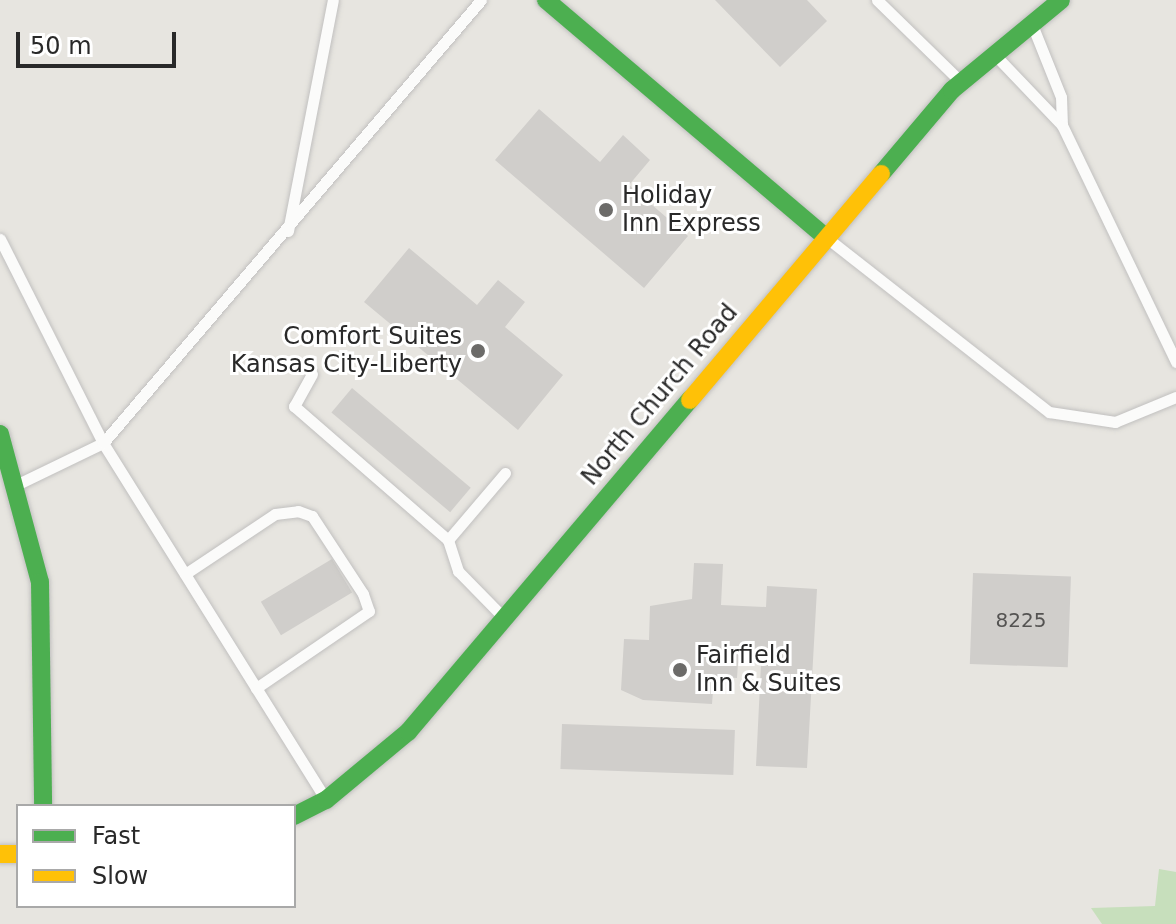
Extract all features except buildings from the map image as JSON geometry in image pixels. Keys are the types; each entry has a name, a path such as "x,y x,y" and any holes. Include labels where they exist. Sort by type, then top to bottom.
{"main road":[{"path":"546,0 823,235"},
{"name":"North Church Road","path":"296,815 326,800 408,732 823,235 960,81 1061,0"},
{"path":"0,434 9,486 40,582 43,804"}],"lane":[{"path":"287,232 333,0"},
{"path":"9,486 103,443 287,232 481,0"},
{"path":"877,0 960,81"},
{"path":"1030,23 1061,97 1062,125"},
{"path":"993,53 1062,125 1176,362"},
{"path":"823,235 1049,412 1115,422 1176,397"},
{"path":"0,239 103,443 326,800"},
{"path":"312,374 294,406 448,540 458,571 505,618"},
{"path":"448,540 505,473"},
{"path":"185,574 275,514 298,511 312,516 363,594 369,611 256,688"}],"green space":[{"path":"1159,869 1176,872 1176,924 1102,924 1091,908 1155,906"}],"traffic: fast":[{"path":"546,0 823,235"},
{"path":"881,174 952,90 1061,0"},
{"path":"296,815 326,800 408,732 690,400"},
{"path":"0,434 40,582 43,804"}],"traffic: slow":[{"path":"690,400 881,174"},
{"path":"0,854 16,854"}],"place":[{"name":"Holiday Inn Express","path":"606,210"},
{"name":"Comfort Suites Kansas City-Liberty","path":"478,351"},
{"name":"Fairfield Inn & Suites","path":"680,670"}]}
